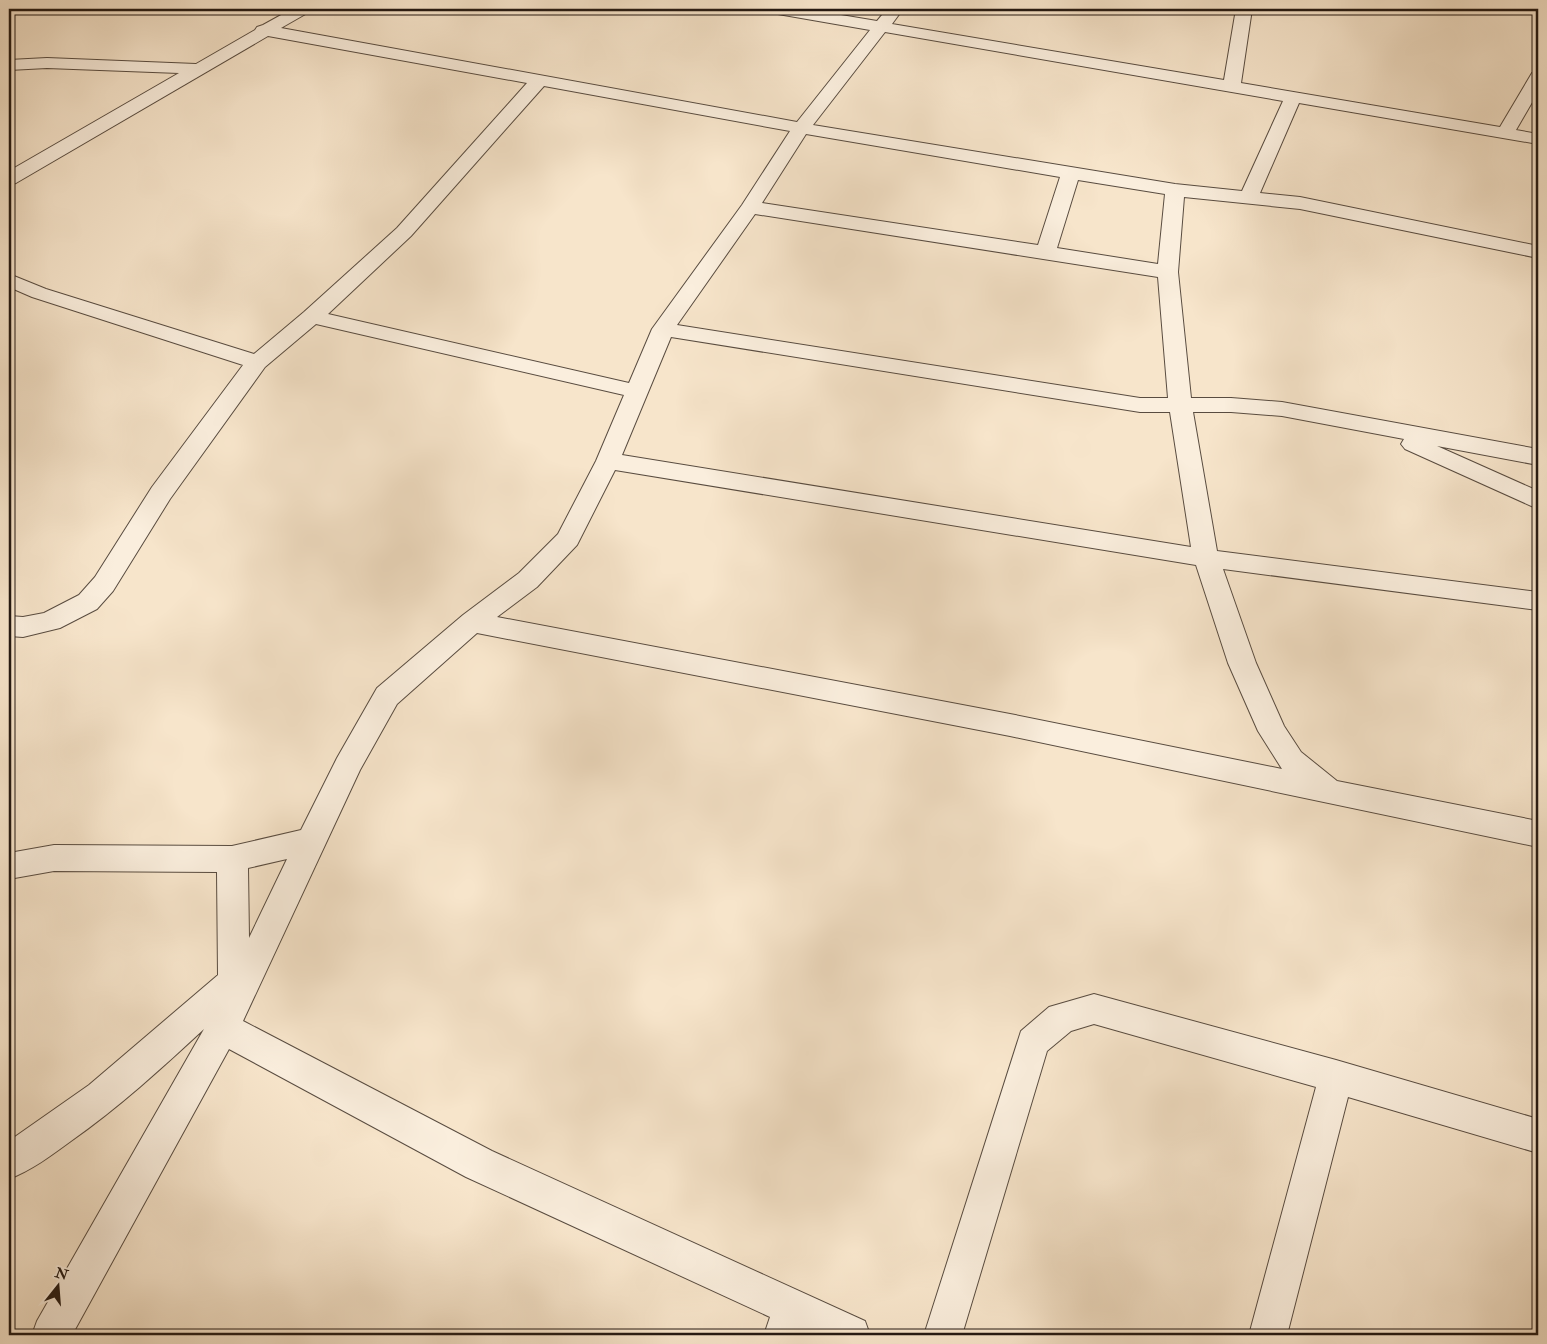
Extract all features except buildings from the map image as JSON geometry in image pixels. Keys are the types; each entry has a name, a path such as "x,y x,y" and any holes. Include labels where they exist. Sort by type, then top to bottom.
{"street":[{"path":"9,179 263,30 303,9"},
{"path":"778,9 889,18 1232,86 1538,139"},
{"path":"1232,86 1244,9"},
{"path":"50,1335 223,1028 244,972 311,842 347,766 387,696 472,622 528,580 568,539 608,461 663,329 750,207 801,128 889,18"},
{"path":"263,30 801,128 1175,190 1309,205 1538,252"},
{"path":"9,65 47,64 196,70"},
{"path":"1506,132 1538,77"},
{"path":"9,626 23,627 51,621 88,602 104,584 161,493 257,362 312,317 404,232 539,81"},
{"path":"1249,197 1293,96"},
{"path":"1046,252 1071,172"},
{"path":"1175,190 1168,272 1180,405 1206,558 1242,663 1272,732 1291,760 1333,792"},
{"path":"750,207 1168,272"},
{"path":"9,280 39,293 257,362"},
{"path":"312,317 636,391"},
{"path":"663,329 1140,405 1231,404 1282,409 1538,457"},
{"path":"1372,426 1538,501"},
{"path":"608,461 1206,558 1538,602"},
{"path":"472,622 1010,725 1538,834"},
{"path":"9,866 54,858 232,859 311,842"},
{"path":"232,859 244,972"},
{"path":"9,1161 45,1140 101,1097 244,972"},
{"path":"944,1335 1033,1042 1060,1018 1094,1009 1336,1076 1538,1136"},
{"path":"223,1028 479,1164 788,1322 851,1335"},
{"path":"1268,1335 1336,1076"}]}
